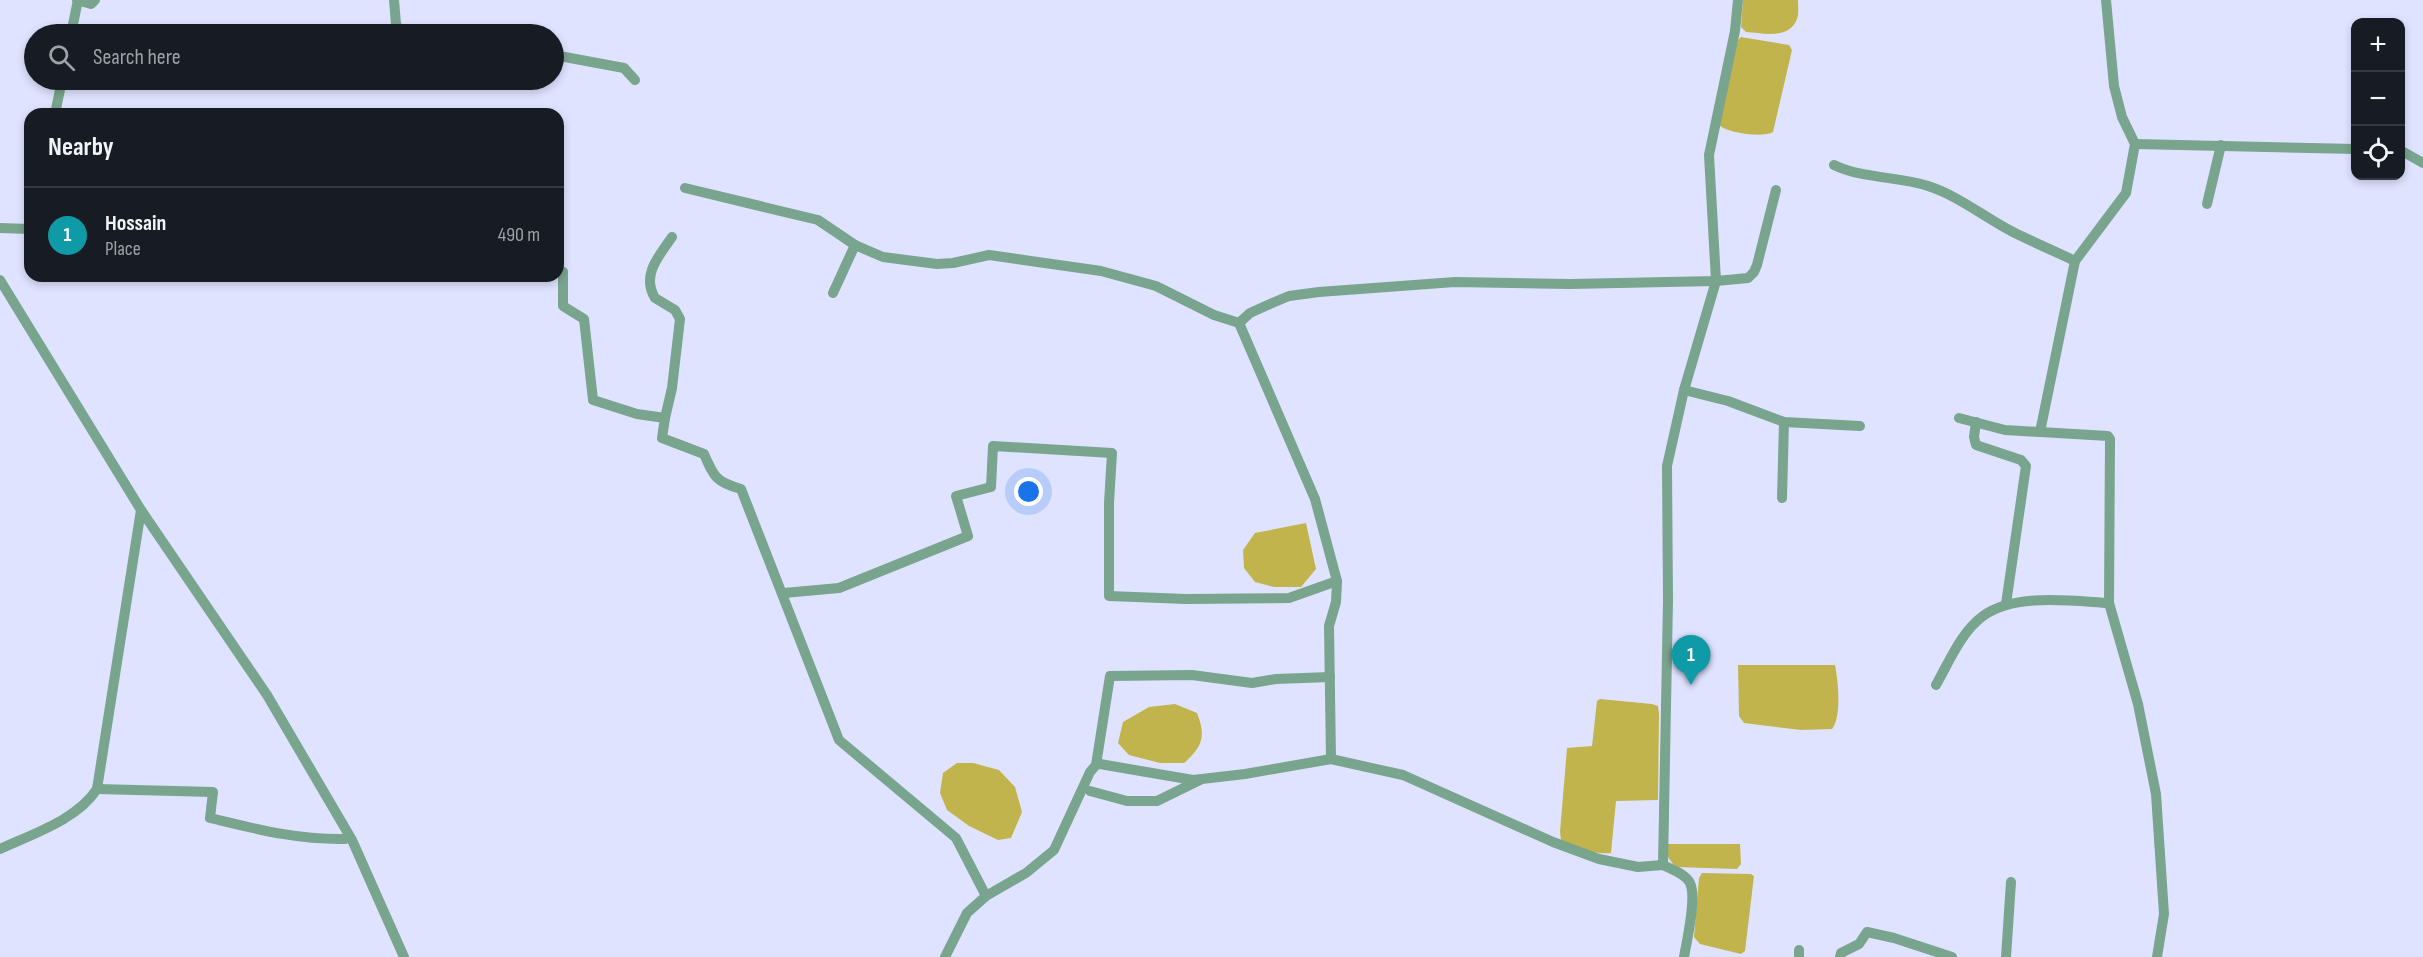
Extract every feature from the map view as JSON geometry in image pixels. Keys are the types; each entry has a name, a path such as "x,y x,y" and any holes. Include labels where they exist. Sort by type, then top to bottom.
{"street":[{"path":"73,24 77,0 91,4 95,0"},
{"path":"394,0 396,24"},
{"path":"1663,865 1668,601 1667,466 1684,390 1716,281 1709,155 1735,31 1738,0"},
{"path":"2040,432 2075,261 2126,193 2135,144 2122,117 2114,86 2106,0"},
{"path":"564,57 624,68 635,80"},
{"path":"56,108 60,90"},
{"path":"2135,144 2351,148"},
{"path":"2207,204 2221,146"},
{"path":"2405,153 2423,163"},
{"path":"1834,165 1850,172 1916,183 1937,190 2012,231 2075,261"},
{"path":"685,188 818,220 855,245 883,257 937,264 989,255 1101,271 1156,285 1215,315 1239,323 1315,499 1337,581 1336,602 1329,626 1331,759"},
{"path":"1239,323 1250,313 1270,303 1289,296 1319,292 1455,282 1570,284 1716,281 1748,278 1754,272 1776,190"},
{"path":"0,228 24,229"},
{"path":"672,237 653,264 650,284 655,298 675,310 680,319 672,388 662,438 704,454 713,476 724,484 741,489 839,740 956,838 986,896"},
{"path":"833,293 855,245"},
{"path":"0,280 141,510 267,695 346,830 404,957"},
{"path":"562,282 563,306 585,320 593,400 637,414 665,418"},
{"path":"1684,390 1728,401 1784,422 1860,426"},
{"path":"1959,418 2005,430 2108,436 2110,439 2109,603 2138,704 2156,794 2164,914 2157,957"},
{"path":"1782,498 1784,422"},
{"path":"1976,422 1974,442 1976,445 2021,460 2026,466 2006,604"},
{"path":"784,593 839,588 968,536 956,496 991,487 993,446 1112,453 1109,503 1109,596 1185,599 1289,598 1337,581"},
{"path":"0,849 62,819 90,800 97,789 141,510"},
{"path":"1936,685 1959,643 1972,627 1982,616 2006,604 2061,601 2109,603"},
{"path":"945,957 967,913 986,896 1026,873 1053,850 1096,765 1110,676 1192,675 1251,683 1276,679 1330,677"},
{"path":"1096,765 1105,764 1192,780 1245,774 1331,759 1403,775 1553,842 1599,859 1638,867 1663,865 1678,872 1690,881 1692,894 1684,957"},
{"path":"1090,791 1127,801 1157,801 1203,779"},
{"path":"97,789 213,792 210,818 266,832 313,840 345,839"},
{"path":"2006,957 2011,882"},
{"path":"1840,957 1841,953 1858,944 1867,932 1952,957"}],"shaded area":[{"path":"1743,0 1798,0 1797,19 1793,26 1782,33 1746,32 1741,27"},
{"path":"1741,37 1789,45 1792,50 1773,132 1768,134 1754,135 1737,132 1719,125 1738,40"},
{"path":"1306,523 1316,569 1301,587 1274,587 1255,582 1244,568 1243,550 1255,533"},
{"path":"1738,665 1835,665 1838,707 1832,729 1801,730 1744,723 1739,716"},
{"path":"1600,699 1652,704 1658,706 1659,714 1658,800 1616,801 1611,853 1591,852 1573,845 1561,840 1560,832 1567,748 1592,746 1597,701"},
{"path":"1175,704 1197,713 1202,734 1199,746 1184,763 1160,763 1129,755 1118,743 1123,722 1149,707"},
{"path":"957,763 973,763 999,770 1015,787 1022,812 1011,838 998,840 969,826 947,810 940,793 943,773"},
{"path":"1668,844 1740,844 1741,864 1737,869 1675,867 1668,857"},
{"path":"1702,873 1751,874 1754,876 1745,951 1741,954 1700,944 1694,937 1699,878"}],"place":[{"name":"Hossain","path":"1691,685"}]}
